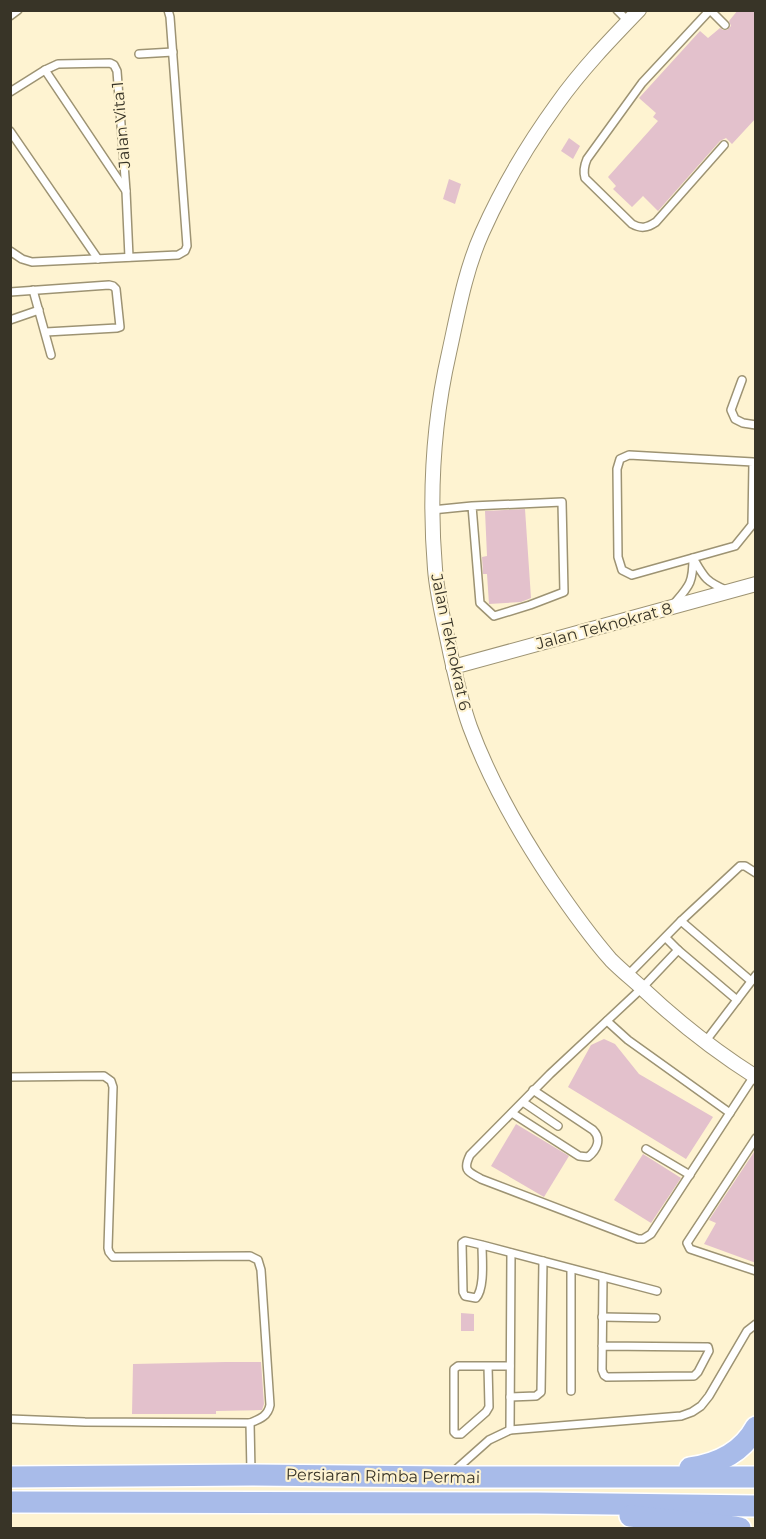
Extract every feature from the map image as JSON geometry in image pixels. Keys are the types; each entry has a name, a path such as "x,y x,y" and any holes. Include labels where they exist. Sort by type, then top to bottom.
{"main road":[{"path":"609,1478 700,1467 717,1462 740,1448 756,1427"},
{"name":"Persiaran Rimba Permai","path":"10,1476 756,1477"},
{"name":"Persiaran Rimba Permai","path":"10,1503 482,1503 756,1506"},
{"path":"482,1503 740,1528"}],"street":[{"name":"Jalan Teknokrat 6","path":"634,14 552,111 521,158 483,232 469,266 443,381 434,445 432,510 435,572 453,667 470,727 501,797 526,843 578,919 613,962 673,1017 755,1077"},
{"name":"Jalan Teknokrat 8","path":"453,667 756,584"}],"lane":[{"path":"10,15 18,10"},
{"path":"10,251 22,259 33,262 178,255 185,251 187,246 168,10"},
{"path":"617,10 634,14"},
{"path":"724,145 656,222 645,228 632,224 585,178 586,159 633,94 700,15 710,10 725,25"},
{"path":"139,54 172,52"},
{"name":"Jalan Vita 1","path":"10,92 58,64 114,64 117,70 126,191"},
{"path":"45,70 126,191 129,257"},
{"path":"10,131 98,259"},
{"path":"10,292 109,285 116,289 120,327 46,332"},
{"path":"33,290 51,355"},
{"path":"10,320 39,310"},
{"path":"742,380 731,410 735,419 756,425"},
{"path":"629,455 753,462 755,480 752,525 735,546 632,574 622,570 618,557 616,469 620,459 629,455"},
{"path":"432,510 472,506 562,502 564,592 494,616 480,603 472,506"},
{"path":"693,558 710,583 729,592"},
{"path":"671,607 688,587 693,576 693,558"},
{"path":"627,975 740,866 745,866 756,873"},
{"path":"681,921 753,978 705,1042"},
{"path":"666,938 737,1000"},
{"path":"678,950 470,1155 466,1163 469,1172 481,1179 643,1239 651,1234 755,1077"},
{"path":"607,1021 628,1040 730,1113"},
{"path":"10,1077 104,1076 111,1081 113,1087 108,1248 113,1257 250,1256 258,1260 261,1269 270,1405 267,1414 249,1423 10,1419"},
{"path":"512,1113 579,1156 588,1157 595,1152 598,1138 593,1130 534,1090"},
{"path":"523,1102 558,1126"},
{"path":"755,1140 687,1243 690,1249 756,1271"},
{"path":"646,1149 690,1175"},
{"path":"482,1245 481,1287 476,1298 469,1298 462,1292 462,1243 465,1241 482,1245 657,1291"},
{"path":"510,1430 512,1253"},
{"path":"510,1397 536,1396 541,1392 543,1261"},
{"path":"571,1269 571,1391"},
{"path":"602,1346 708,1347 709,1351 699,1372 694,1376 607,1377 604,1375 602,1370 602,1346 602,1317 603,1277"},
{"path":"602,1317 656,1318"},
{"path":"446,1478 489,1440 510,1430 681,1416 692,1412 709,1396 747,1331 756,1324"},
{"path":"488,1366 489,1407 461,1434 456,1434 454,1432 454,1369 458,1366 488,1366 510,1366"},
{"path":"249,1423 252,1475"}],"building":[{"path":"738,10 756,10 756,118 732,144 726,138 720,141 658,211 643,196 632,207 613,189 616,186 608,177 658,121 653,117 656,113 639,98 700,31 708,38 720,28 727,30 731,26 729,21"},
{"path":"569,138 580,146 573,159 561,151"},
{"path":"449,179 461,184 455,204 443,199"},
{"path":"525,509 531,598 521,602 489,604 487,574 483,574 482,557 487,556 485,511"},
{"path":"604,1039 615,1044 639,1074 713,1117 686,1159 568,1087 591,1045"},
{"path":"516,1124 569,1156 544,1197 491,1166"},
{"path":"756,1149 756,1263 704,1244 716,1223 709,1220"},
{"path":"643,1154 681,1178 651,1223 614,1200"},
{"path":"461,1313 474,1314 474,1331 461,1331"},
{"path":"261,1362 264,1404 262,1410 216,1411 216,1414 132,1414 133,1364"}]}
